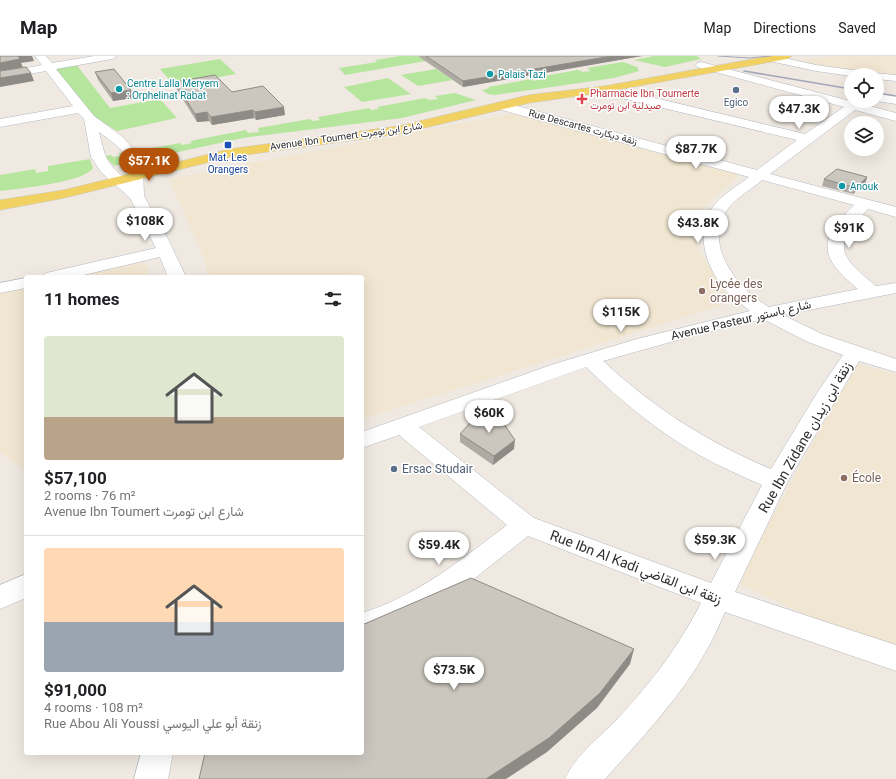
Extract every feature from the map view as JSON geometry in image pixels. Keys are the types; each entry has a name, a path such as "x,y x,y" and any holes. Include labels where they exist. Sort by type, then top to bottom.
{"main road":[{"name":"Avenue Ibn Toumert شارع ابن تومرت","path":"0,198 115,178 230,153 399,130 541,97 605,89 688,73 736,56"},
{"name":"Avenue Ibn Toumert شارع ابن تومرت","path":"136,173 234,146 399,124 514,96 707,66 787,56"},
{"name":"Avenue Ibn Toumert شارع ابن تومرت","path":"0,205 64,194 115,178"}],"street":[{"path":"0,72 44,62 112,56"},
{"path":"769,58 816,68 844,72"},
{"path":"0,76 44,62"},
{"path":"44,62 87,114 118,140 132,156 136,173 136,196"},
{"path":"707,66 750,79 844,98"},
{"path":"688,73 750,79"},
{"path":"884,77 896,78"},
{"path":"605,89 809,139"},
{"path":"884,98 896,100"},
{"name":"Rue Descartes زنقة ديكارت","path":"502,106 761,174 896,212"},
{"path":"844,107 809,139 761,174 724,204 713,221 711,234 716,262 731,285 744,300 765,314 811,335 896,366"},
{"path":"873,108 896,117"},
{"path":"0,123 87,114"},
{"path":"87,114 98,157 115,178 136,196 165,251 175,275"},
{"path":"865,203 847,220 840,230 834,241 834,250 844,267 872,292"},
{"path":"61,275 165,251"},
{"path":"0,288 24,283"},
{"name":"Avenue Pasteur شارع باستور","path":"364,439 516,384 660,339 765,314 896,288"},
{"name":"Rue Ibn Zidane زنقة ابن زيدان","path":"582,779 632,726 667,684 695,644 776,481 828,393 855,352"},
{"path":"590,360 632,397 700,446 776,481"},
{"name":"Rue Ibn Al Kadi زنقة ابن القاضي","path":"403,426 525,525 719,598 896,658"},
{"path":"364,624 385,618 440,590 525,525"},
{"path":"0,598 24,586"},
{"path":"151,779 157,755"}],"shaded area":[{"path":"840,56 896,56 896,76 884,74 884,68 844,69 789,61"},
{"path":"514,113 739,175 697,213 697,247 732,302 364,418 364,275 208,275 203,256 169,179"},
{"path":"145,262 150,275 81,275"},
{"path":"24,287 24,470 0,452 0,292"},
{"name":"École","path":"856,363 896,375 896,659 737,582"}],"green space":[{"path":"400,56 418,56 426,61 345,75 339,68 377,62 375,60"},
{"path":"654,56 697,56 701,59 665,67 634,60"},
{"path":"220,59 236,74 174,85 160,69"},
{"path":"623,62 637,67 639,71 614,78 495,95 488,94 482,90 490,88 488,87 531,79 534,81 541,79 538,77 578,70 583,72 591,71 587,68"},
{"path":"76,64 110,108 160,99 177,118 117,131 94,117 52,67"},
{"path":"436,69 453,80 418,86 401,75"},
{"path":"388,78 411,94 362,102 344,87"},
{"path":"455,93 476,100 402,118 243,138 155,157 150,157 142,150 180,143 182,145 192,143 190,141 246,130 248,133 259,132 258,128 310,119 313,121 320,120 318,117 369,108 371,110 379,109 377,107 425,98 429,100 438,99 435,96"},
{"path":"125,152 127,163 114,166 105,156 120,156 119,153"},
{"path":"90,159 93,168 87,173 78,177 50,184 0,191 0,175 35,169 36,173 48,171 48,166"}],"building":[{"path":"0,56 18,56 20,59 0,63"},
{"name":"Palais Tazi","path":"426,56 612,56 463,81"},
{"path":"26,67 31,73 0,78 0,71"},
{"path":"114,69 131,90 111,93 95,72"},
{"path":"215,75 232,92 263,86 284,107 255,112 253,110 211,117 207,112 195,114 175,82"},
{"path":"837,169 867,177 856,188 824,179"},
{"path":"497,414 515,440 494,456 460,434 470,423 482,417"},
{"path":"471,578 634,649 600,693 549,738 486,779 199,779 205,755 364,755 364,624"}],"tram line":[{"path":"718,56 749,58 771,56"}],"railway":[{"path":"744,71 844,88"},
{"path":"884,94 896,96"}],"place":[{"name":"Palais Tazi","path":"490,74"},
{"name":"Centre Lalla Meryem : Orphelinat Rabat","path":"119,89"},
{"name":"Egico","path":"736,90"},
{"name":"Pharmacie Ibn Toumerte صيدلية ابن تومرت","path":"582,99"},
{"name":"Mat. Les Orangers","path":"228,145"},
{"name":"Anouk","path":"842,186"},
{"name":"Lycée des orangers","path":"702,291"},
{"name":"Ersac Studair","path":"394,469"},
{"name":"École","path":"844,478"}]}
